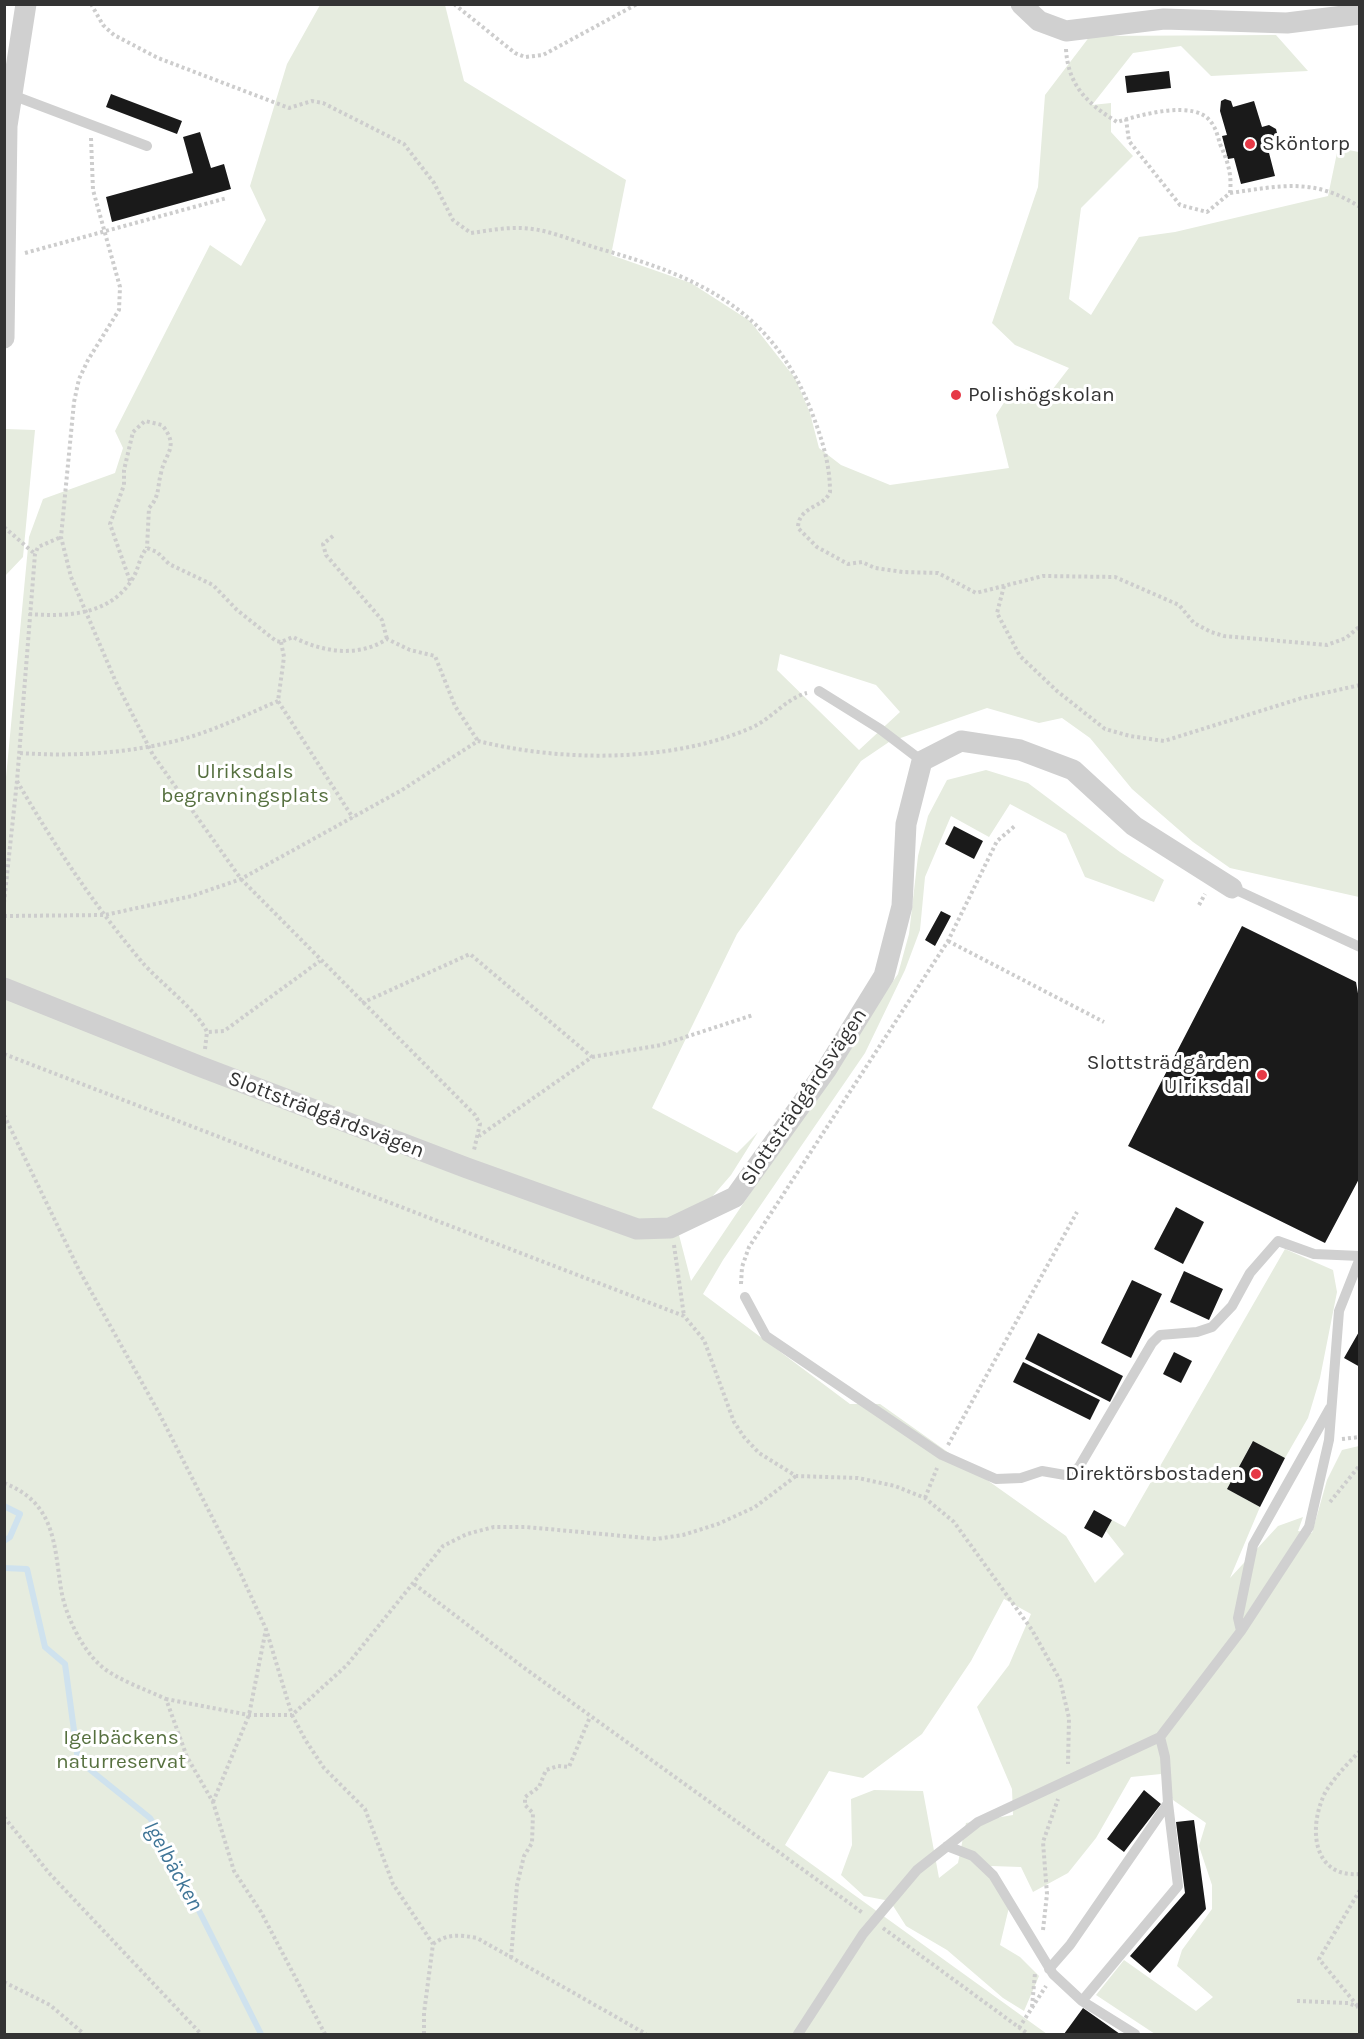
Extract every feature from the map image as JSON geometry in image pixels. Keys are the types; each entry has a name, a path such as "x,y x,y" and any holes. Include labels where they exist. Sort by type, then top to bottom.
{"street":[{"path":"4,338 7,126 26,4"},
{"path":"1021,4 1039,21 1066,32 1164,19 1287,22 1359,14"},
{"path":"922,761 961,741 1020,750 1073,770 1134,826 1232,888"},
{"name":"Slottsträdgårdsvägen","path":"4,988 199,1066 467,1168 637,1229 670,1228 735,1197 826,1070 884,976 902,906 906,824 922,761"}],"lane":[{"path":"12,95 147,146"},
{"path":"819,691 880,729 922,761"},
{"path":"1232,888 1359,946"},
{"path":"745,1297 766,1336 942,1455 996,1479 1021,1478 1042,1471 1065,1475 1079,1467 1152,1343 1160,1335 1197,1332 1212,1327 1232,1306 1251,1273 1278,1241 1314,1254 1359,1257 1339,1311 1329,1440 1310,1527 1241,1631 1160,1737 978,1822 917,1870 873,1920 798,2034"},
{"path":"1241,1631 1238,1618 1252,1545 1332,1404"},
{"path":"1082,2001 1178,1886 1165,1757 1160,1737"},
{"path":"1051,1972 1168,1803"},
{"path":"947,1846 973,1856 993,1875 1051,1972 1082,2001 1135,2034"}],"path":[{"path":"91,4 103,25 114,35 158,58 289,108 312,101 323,103 396,138 421,164 453,220 471,232 517,227 538,230 634,258 694,281 724,297 751,319 786,360 805,393 825,449 830,492 828,498 798,519 798,528 827,555 848,564 862,562 876,568 903,572 938,573 976,593 1043,576 1115,577 1179,605 1194,623 1211,632 1251,639 1327,645 1346,638 1359,626"},
{"path":"454,4 515,53 525,57 543,55 637,4"},
{"path":"1066,32 1067,59 1074,84 1091,106 1118,122 1176,110 1197,111 1211,121 1232,173 1230,193"},
{"path":"1126,119 1130,141 1180,205 1207,212 1230,193 1289,184 1310,185 1342,195 1359,207"},
{"path":"92,125 90,152 93,190 120,287 120,310 79,379 74,402 61,537 71,577 114,680 148,746 241,879 475,1115 480,1124 467,1168"},
{"path":"6,259 227,198"},
{"path":"28,614 66,616 85,612 114,601 130,581 147,548 149,508 158,498 160,474 171,451 169,434 162,424 145,421 133,432 124,470 124,485 110,524 130,581"},
{"path":"4,527 35,554"},
{"path":"333,536 323,544 326,555 382,620 387,639 410,650 435,656 456,706 478,741 516,750 562,755 657,751 716,740 754,726 800,694 819,691"},
{"path":"4,903 20,753 28,614 35,554 38,547 61,537"},
{"path":"147,548 157,552 169,564 213,585 237,610 276,641 281,642 293,637 313,648 334,651 373,648 387,639"},
{"path":"1004,586 997,613 1020,656 1105,729 1164,741 1302,698 1359,685"},
{"path":"281,642 284,657 278,701 354,818"},
{"path":"20,753 54,756 148,746 192,736 278,701"},
{"path":"4,916 105,915 192,896 241,879 354,818 478,741"},
{"path":"17,781 55,847 105,915 143,963 207,1032 224,1031 320,961"},
{"path":"745,1297 741,1282 749,1247 948,940 998,841 1016,825"},
{"path":"948,940 1104,1022"},
{"path":"362,1003 470,954 592,1057"},
{"path":"478,1137 592,1057 661,1045 753,1015"},
{"path":"4,1054 684,1316 704,1340 730,1413 744,1437 759,1453 796,1476 880,1481 926,1498 954,1522 1032,1630 1055,1670 1065,1696 1069,1718 1068,1768 1043,1842 1047,1894 1032,2007"},
{"path":"4,1115 79,1270 159,1413 239,1570 266,1629 292,1715 324,1768 365,1809 393,1884 433,1944 424,2013 424,2034"},
{"path":"926,1498 942,1455 1077,1212"},
{"path":"670,1228 676,1254 684,1316"},
{"path":"1310,1527 1359,1465"},
{"path":"4,1483 22,1490 45,1516 58,1558 61,1590 69,1622 101,1665 166,1699 249,1715 292,1715 347,1665 443,1546 467,1534 494,1527 526,1527 656,1539 683,1535 718,1524 755,1507 796,1476"},
{"path":"414,1584 590,1717 1028,2034"},
{"path":"213,1802 249,1715 266,1629"},
{"path":"166,1699 187,1757 213,1802 234,1871 261,1912 309,2008 325,2034"},
{"path":"511,1958 517,1886 524,1856 532,1843 533,1813 525,1804 525,1797 539,1787 546,1770 558,1766 569,1767 590,1717"},
{"path":"1359,1751 1326,1792 1318,1822 1317,1850 1326,1865 1346,1875 1359,1874"},
{"path":"4,1817 49,1873 201,2034"},
{"path":"1359,1890 1319,1959 1359,2008"},
{"path":"433,1944 444,1936 461,1935 477,1938 646,2034"},
{"path":"1018,2028 1051,1972"},
{"path":"4,1982 50,2005 84,2034"},
{"path":"1297,2001 1348,2003 1359,2008"}],"green space":[{"path":"320,5 445,5 464,81 626,180 611,255 691,283 750,321 795,378 810,413 819,448 841,465 890,485 1009,468 996,415 1014,387 1049,394 1069,368 1015,345 992,323 1038,187 1045,95 1090,36 1276,35 1308,71 1211,76 1181,46 1133,53 1092,105 1111,103 1111,132 1133,156 1081,208 1069,299 1091,315 1139,237 1175,232 1328,196 1338,148 1359,152 1359,897 1230,868 1193,842 1132,789 1090,738 1062,718 1039,723 987,708 889,742 861,761 737,934 652,1108 737,1153 758,1132 731,1175 679,1235 691,1281 898,974 909,934 918,856 928,816 947,780 986,770 1028,783 1120,852 1164,880 1154,902 1085,877 1066,834 1010,804 989,837 951,816 925,877 920,930 905,970 865,1053 723,1260 703,1294 850,1404 880,1404 1066,1536 1095,1583 1124,1554 1106,1531 1112,1520 1125,1527 1285,1249 1333,1270 1337,1292 1320,1378 1308,1418 1285,1458 1252,1442 1228,1489 1260,1507 1230,1578 1278,1526 1303,1517 1298,1531 1312,1533 1327,1480 1342,1450 1359,1446 1359,2034 1155,2034 1096,1995 1124,1960 1196,2011 1213,1997 1177,1966 1182,1950 1212,1909 1212,1885 1199,1846 1206,1823 1173,1800 1161,1774 1131,1777 1096,1838 1068,1873 1033,1892 1021,1867 991,1866 1011,1899 1000,1945 1020,1957 1039,1976 1024,2011 1003,1998 947,1950 906,1926 890,1901 864,1896 841,1875 852,1845 851,1799 874,1790 923,1791 939,1878 958,1863 966,1823 1013,1815 1012,1789 977,1707 1009,1665 1031,1614 1004,1599 971,1661 922,1734 863,1778 829,1771 785,1845 1047,2034 5,2034 4,798 29,537 43,499 115,473 123,448 115,431 210,245 241,266 266,220 250,186 287,64","holes":["780,654 876,685 900,712 859,750 777,670"]},
{"path":"5,429 35,430 23,557 5,576"}],"building":[{"path":"1169,71 1171,88 1127,93 1125,76"},
{"path":"111,94 182,121 177,134 106,107"},
{"name":"Sköntorp","path":"1225,99 1231,101 1233,107 1254,101 1262,127 1269,125 1276,129 1279,141 1274,148 1268,149 1275,176 1241,184 1234,158 1228,159 1222,136 1227,135 1220,111 1221,101"},
{"path":"200,132 211,168 224,164 231,189 112,222 106,197 193,173 183,137"},
{"path":"954,826 983,841 974,859 945,844"},
{"path":"941,911 951,916 935,946 925,940"},
{"name":"Slottsträdgården Ulriksdal","path":"1242,926 1356,982 1360,1005 1360,1177 1325,1243 1128,1146"},
{"path":"1176,1207 1204,1222 1183,1264 1154,1249"},
{"path":"1184,1271 1223,1289 1209,1320 1170,1302"},
{"path":"1132,1280 1162,1294 1131,1358 1101,1343"},
{"path":"1360,1330 1360,1367 1344,1358"},
{"path":"1038,1333 1123,1376 1110,1402 1025,1359"},
{"path":"1174,1352 1192,1361 1181,1383 1163,1374"},
{"path":"1023,1362 1100,1400 1090,1420 1013,1382"},
{"name":"Direktörsbostaden","path":"1253,1441 1285,1458 1260,1507 1227,1489"},
{"path":"1094,1510 1112,1520 1102,1538 1084,1528"},
{"path":"1144,1790 1161,1804 1124,1852 1107,1839"},
{"path":"1194,1820 1206,1909 1150,1973 1130,1956 1185,1893 1176,1822"},
{"path":"1083,2008 1120,2034 1064,2034"}],"waterway":[{"name":"Igelbäcken","path":"4,1506 20,1514 10,1537 4,1541"},
{"name":"Igelbäcken","path":"4,1568 27,1569 45,1647 65,1664 78,1760 150,1818 164,1841 261,2034"}],"place":[{"name":"Sköntorp","path":"1250,144"},
{"name":"Polishögskolan","path":"956,395"},
{"name":"Slottsträdgården Ulriksdal","path":"1262,1075"},
{"name":"Direktörsbostaden","path":"1256,1474"}],"park label":[{"name":"Ulriksdals begravningsplats","path":"245,784"},
{"name":"Igelbäckens naturreservat","path":"121,1750"}]}
